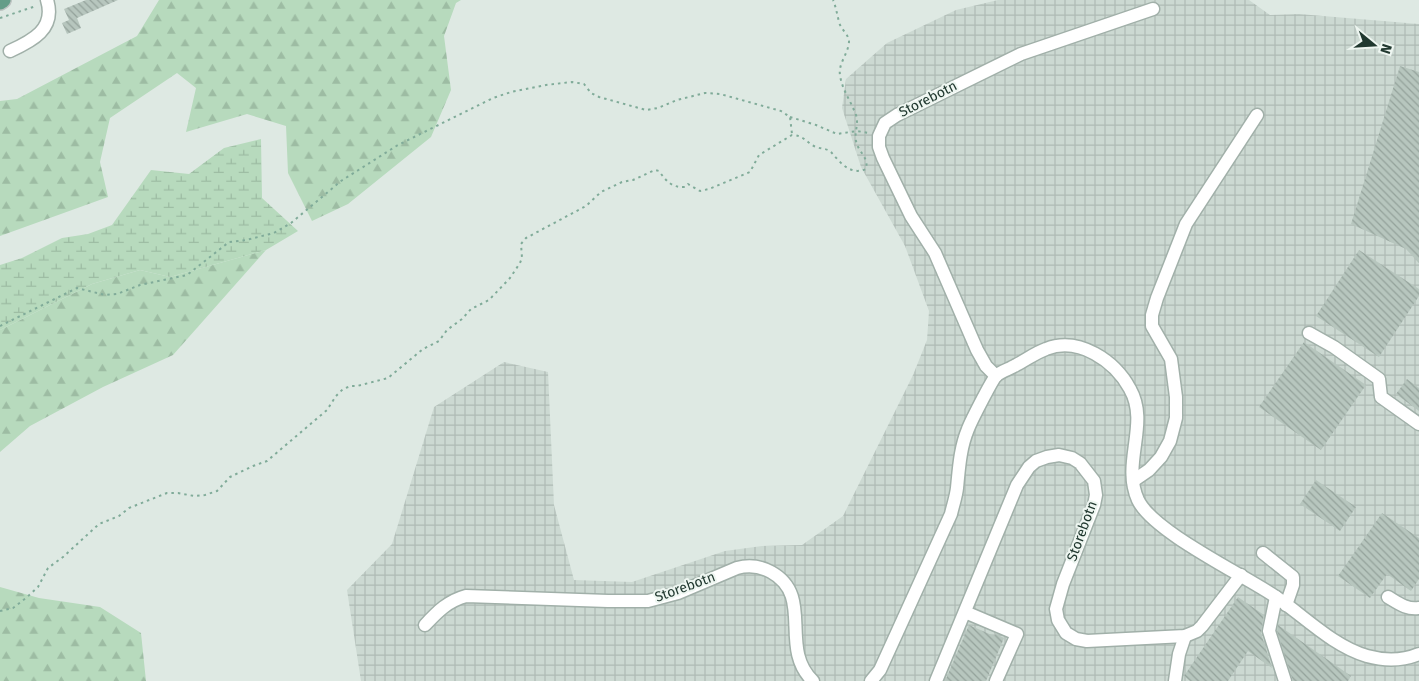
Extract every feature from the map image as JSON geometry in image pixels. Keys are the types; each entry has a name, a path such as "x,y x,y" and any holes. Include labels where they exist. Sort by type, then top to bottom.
{"street":[{"path":"10,51 31,41 42,31 48,20 49,7 47,0"},
{"name":"Storebotn","path":"879,136 885,123 897,115 1012,58 1075,34 1153,9"},
{"path":"1133,481 1149,470 1161,457 1170,441 1176,418 1176,397 1171,359 1152,326 1152,315 1157,298 1186,224 1257,115"},
{"path":"879,136 879,147 897,187 935,253 977,350 986,366 996,376"},
{"path":"1309,333 1334,347 1379,380 1382,397 1419,424"},
{"path":"871,681 880,670 951,514 959,459 968,429 996,376 1047,348 1065,345 1079,347 1093,353 1118,370 1131,390 1138,408 1138,425 1133,447 1133,481 1138,500 1146,511 1160,524 1281,601 1341,645 1367,656 1389,660 1409,658 1419,654"},
{"name":"Storebotn","path":"965,612 1020,479 1029,467 1040,459 1051,456 1064,456 1076,461 1085,468 1094,481 1096,495 1094,505 1057,601 1056,616 1062,628 1072,637 1087,641 1185,636"},
{"path":"1263,554 1293,577 1293,585 1281,601 1269,631 1284,681"},
{"name":"Storebotn","path":"425,625 447,603 466,596 648,601 678,592 737,568 760,568 778,576 791,592 794,602 797,657 801,667 812,681"},
{"path":"1175,681 1179,654 1185,636 1194,633 1202,626 1241,575"},
{"path":"1388,597 1405,607 1419,608"},
{"path":"936,681 965,612 1017,634 996,681"}],"path":[{"path":"0,18 34,7 47,0"},
{"path":"0,611 13,608 26,598 38,587 48,568 99,524 120,516 128,508 167,493 194,496 216,491 230,477 267,461 327,410 343,389 388,378 423,349 439,341 447,330 462,319 471,308 489,300 494,295 510,278 520,263 522,258 520,244 526,238 586,206 601,192 656,170 660,171 673,186 680,188 688,184 700,190 709,189 750,172 760,155 792,135 808,140 816,147 826,149 849,169 862,171 866,169 866,158 856,141 856,115 840,77 840,69 849,42 847,34 840,24 833,0"},
{"path":"0,326 77,288 105,295 117,294 140,285 187,275 229,242 246,240 274,232 291,223 341,181 398,145 493,98 511,92 572,82 584,84 591,93 599,97 646,110 662,107 677,100 705,93 720,94 781,111 790,117 837,134 857,131 879,136"},
{"path":"790,117 792,135"}],"shaded area":[{"path":"998,0 1249,0 1270,15 1299,14 1419,24 1419,681 361,681 347,590 392,544 434,407 504,362 548,372 554,505 574,580 632,582 725,551 762,546 802,545 843,516 913,375 927,340 929,311 905,246 861,167 842,108 846,79 887,43 956,10"}],"green space":[{"path":"159,0 461,0 456,3 444,36 451,90 431,137 348,204 312,221 288,173 286,126 247,114 186,132 196,88 177,73 110,118 100,162 108,197 0,236 0,101 17,99 137,36"},
{"path":"261,139 262,198 298,231 266,250 170,277 140,270 92,284 0,330 0,265 22,258 62,238 88,234 112,225 151,170 189,174 224,148"},
{"path":"266,250 173,355 103,387 30,426 0,452 0,330 92,284 140,270 170,277"},
{"path":"0,587 39,598 100,607 141,633 146,681 0,681"}],"building":[{"path":"86,0 118,0 77,18 81,28 67,34 62,23 69,20 64,9"},
{"path":"1400,66 1419,72 1419,263 1406,249 1351,224"},
{"path":"1359,250 1419,289 1419,296 1379,357 1316,316"},
{"path":"1304,342 1366,385 1321,450 1259,407"},
{"path":"1407,379 1419,388 1419,411 1396,394"},
{"path":"1316,480 1356,507 1340,531 1300,504"},
{"path":"1382,513 1419,538 1419,579 1411,591 1387,574 1370,598 1338,576"},
{"path":"1238,597 1264,615 1261,633 1272,668 1248,651 1228,681 1190,681 1184,676"},
{"path":"969,625 994,636 996,634 1004,638 986,681 945,681"},
{"path":"1278,625 1351,676 1348,681 1293,681 1277,631"}]}
